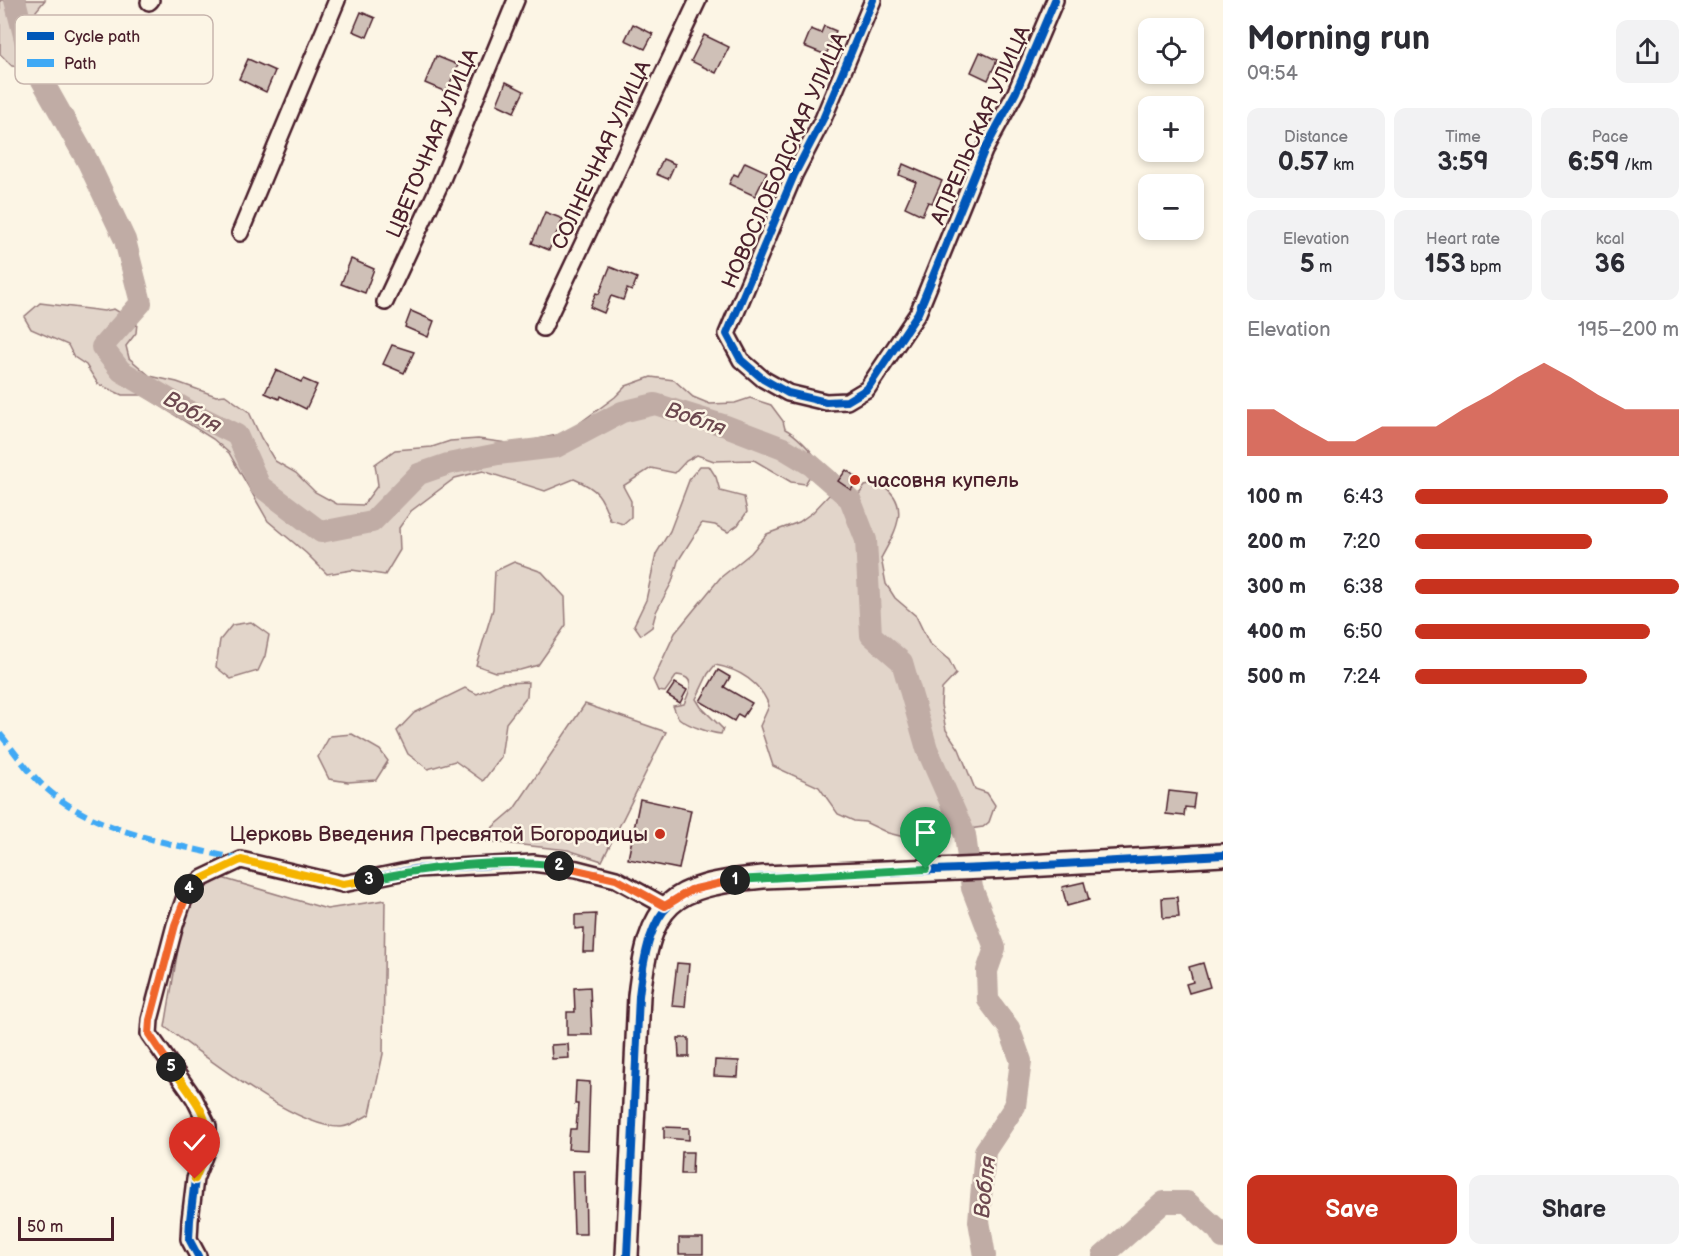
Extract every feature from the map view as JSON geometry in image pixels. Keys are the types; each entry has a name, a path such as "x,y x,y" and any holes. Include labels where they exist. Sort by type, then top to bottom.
{"street":[{"path":"240,233 338,0"},
{"name":"ЦВЕТОЧНАЯ УЛИЦА","path":"385,302 441,182 516,0"},
{"name":"СОЛНЕЧНАЯ УЛИЦА","path":"543,328 698,0"},
{"name":"НОВОСЛОБОДСКАЯ УЛИЦА","path":"867,389 847,401 826,402 788,393 763,379 741,360 727,334 794,176 823,119 873,0"},
{"name":"АПРЕЛЬСКАЯ УЛИЦА","path":"867,389 918,314 984,151 1016,92 1055,0"},
{"path":"627,1256 643,963 652,933 665,906 691,890 729,880 1223,855"},
{"path":"198,1256 189,1239 195,1179 208,1146 208,1126 194,1098 149,1034 150,1020 175,925 187,891 203,878 241,860 343,884 416,869 533,863 578,869 616,879 665,906"}],"shaded area":[{"path":"0,0 45,0 36,11 36,15 15,15 15,66 0,54"},
{"path":"40,303 104,311 114,309 137,323 136,333 126,346 129,358 150,376 177,382 216,396 225,395 249,412 275,461 296,473 315,492 337,504 363,505 378,485 375,464 395,450 432,447 450,441 478,439 515,444 566,433 615,397 626,386 651,377 674,380 693,397 710,404 735,403 750,398 771,405 783,421 785,429 804,444 818,463 805,484 791,482 754,460 714,461 697,455 686,461 675,473 651,468 623,486 631,501 631,517 623,524 610,520 598,494 589,486 574,479 545,491 483,471 455,478 411,511 399,528 400,550 385,575 352,570 327,574 268,521 229,453 213,439 143,395 122,395 98,384 86,365 74,357 68,345 31,329 24,317"},
{"path":"700,466 709,466 716,477 720,491 744,497 747,512 738,525 728,532 715,525 702,523 678,561 672,582 656,612 652,627 641,635 634,625 646,600 656,554 670,531 690,478"},
{"path":"879,483 896,499 899,508 896,528 881,558 886,584 895,598 916,616 929,643 949,660 956,674 942,689 941,705 946,730 959,749 975,789 987,793 995,805 989,822 983,827 948,832 931,841 888,833 865,822 854,821 838,814 819,787 773,766 760,726 769,706 761,690 748,678 715,665 708,674 696,699 723,729 721,734 694,727 678,716 673,706 684,704 690,690 690,682 687,679 677,675 665,692 658,691 653,680 675,633 720,578 751,553 767,534 799,522 813,512 829,495 841,499 857,497 865,486"},
{"path":"514,562 542,572 565,597 566,625 538,665 520,670 495,672 476,665 493,609 495,571"},
{"path":"251,622 269,635 265,656 258,671 231,679 216,667 220,640 232,625"},
{"path":"528,682 527,696 506,723 501,757 483,781 455,761 428,769 408,754 397,731 414,713 465,688 477,694 501,683"},
{"path":"585,704 666,732 602,861 568,850 486,841 493,827 514,809"},
{"path":"352,734 380,750 388,761 376,780 348,782 329,779 318,757 330,736"},
{"path":"222,878 327,909 385,900 383,1054 370,1114 345,1127 322,1124 300,1116 250,1088 165,1027 183,919 201,890"}],"building":[{"path":"361,12 375,18 367,37 353,31"},
{"path":"633,24 653,34 645,49 625,40"},
{"path":"824,26 836,31 826,55 804,46 811,29 821,33"},
{"path":"704,35 729,47 716,73 691,61"},
{"path":"980,52 997,60 988,80 971,72"},
{"path":"436,56 458,65 446,92 425,83"},
{"path":"248,59 275,71 266,92 239,79"},
{"path":"506,82 524,91 514,112 497,104"},
{"path":"663,159 675,164 668,179 656,174"},
{"path":"745,162 767,172 755,196 729,184 734,174 738,176"},
{"path":"903,164 942,181 932,203 928,202 922,215 905,207 916,182 899,175"},
{"path":"545,212 563,219 549,250 532,243"},
{"path":"351,259 374,269 365,293 341,284"},
{"path":"610,267 637,278 632,291 627,289 623,300 611,296 604,313 590,307 596,293 599,294"},
{"path":"411,311 434,321 428,337 405,327"},
{"path":"392,345 414,352 404,373 383,364"},
{"path":"276,370 301,382 303,379 317,385 306,409 280,396 279,399 265,393"},
{"name":"часовня купель","path":"846,470 859,479 851,490 838,481"},
{"path":"718,670 730,677 724,687 752,703 743,717 738,714 734,721 700,701"},
{"path":"675,683 687,690 680,703 667,695"},
{"path":"1169,791 1195,794 1193,808 1185,807 1184,816 1166,814"},
{"name":"Церковь Введения Пресвятой Богородицы","path":"640,799 691,810 679,869 628,859"},
{"path":"1084,882 1089,900 1067,906 1062,887"},
{"path":"1177,897 1179,917 1163,918 1162,898"},
{"path":"596,914 594,952 583,952 584,928 575,929 575,915"},
{"path":"677,963 689,964 685,1007 672,1006"},
{"path":"1203,963 1210,987 1189,993 1186,984 1193,982 1189,967"},
{"path":"590,987 592,1035 567,1035 567,1012 575,1012 574,988"},
{"path":"678,1038 689,1038 689,1057 679,1057"},
{"path":"568,1044 569,1058 552,1059 551,1045"},
{"path":"715,1060 739,1061 738,1077 714,1076"},
{"path":"576,1081 590,1082 588,1150 568,1149 570,1129 576,1129 578,1104 575,1104"},
{"path":"664,1127 689,1128 689,1140 664,1138"},
{"path":"682,1152 693,1152 692,1174 681,1174"},
{"path":"572,1171 585,1171 586,1234 574,1234"},
{"path":"679,1238 703,1238 703,1254 679,1254"}],"waterway":[{"name":"Вобля","path":"15,0 19,15"},
{"name":"Вобля","path":"44,84 88,162 125,240 141,303 102,347 121,371 189,411 237,435 260,486 321,532 372,522 419,474 448,464 498,454 556,447 622,412 655,404 726,426 783,448 811,465 850,499 866,540 871,635 902,662 927,749 965,835 972,888 995,948 987,971 988,1000 1009,1028 1021,1061 1015,1106 985,1151 979,1221 985,1256"},
{"name":"Вобля","path":"1103,1256 1164,1202 1187,1202 1218,1230 1223,1238"}],"marked path":[{"path":"0,734 41,784 91,818 140,836 241,860"}],"cycle path":[{"path":"873,0 823,119 794,175 727,334 741,360 763,379 788,393 826,402 847,401 867,389 918,313 984,151 1016,92 1055,0"},
{"path":"627,1256 639,996 650,939 658,919 670,904 685,894 706,886 763,877 1223,855"},
{"path":"198,1256 189,1239 190,1220 195,1179 208,1146 208,1126 194,1098 149,1034 150,1020 175,925 187,891 203,878 241,860 343,884 416,869 533,863 577,869 616,879 665,906"}],"place":[{"name":"часовня купель","path":"855,480"},
{"name":"Церковь Введения Пресвятой Богородицы","path":"660,834"}],"route":[{"path":"195,1179 208,1146 208,1126 194,1098 149,1034 150,1020 175,925 187,891 203,878 241,860 343,884 416,869 533,863 578,869 616,879 665,906 691,890 729,880 926,869"}]}
